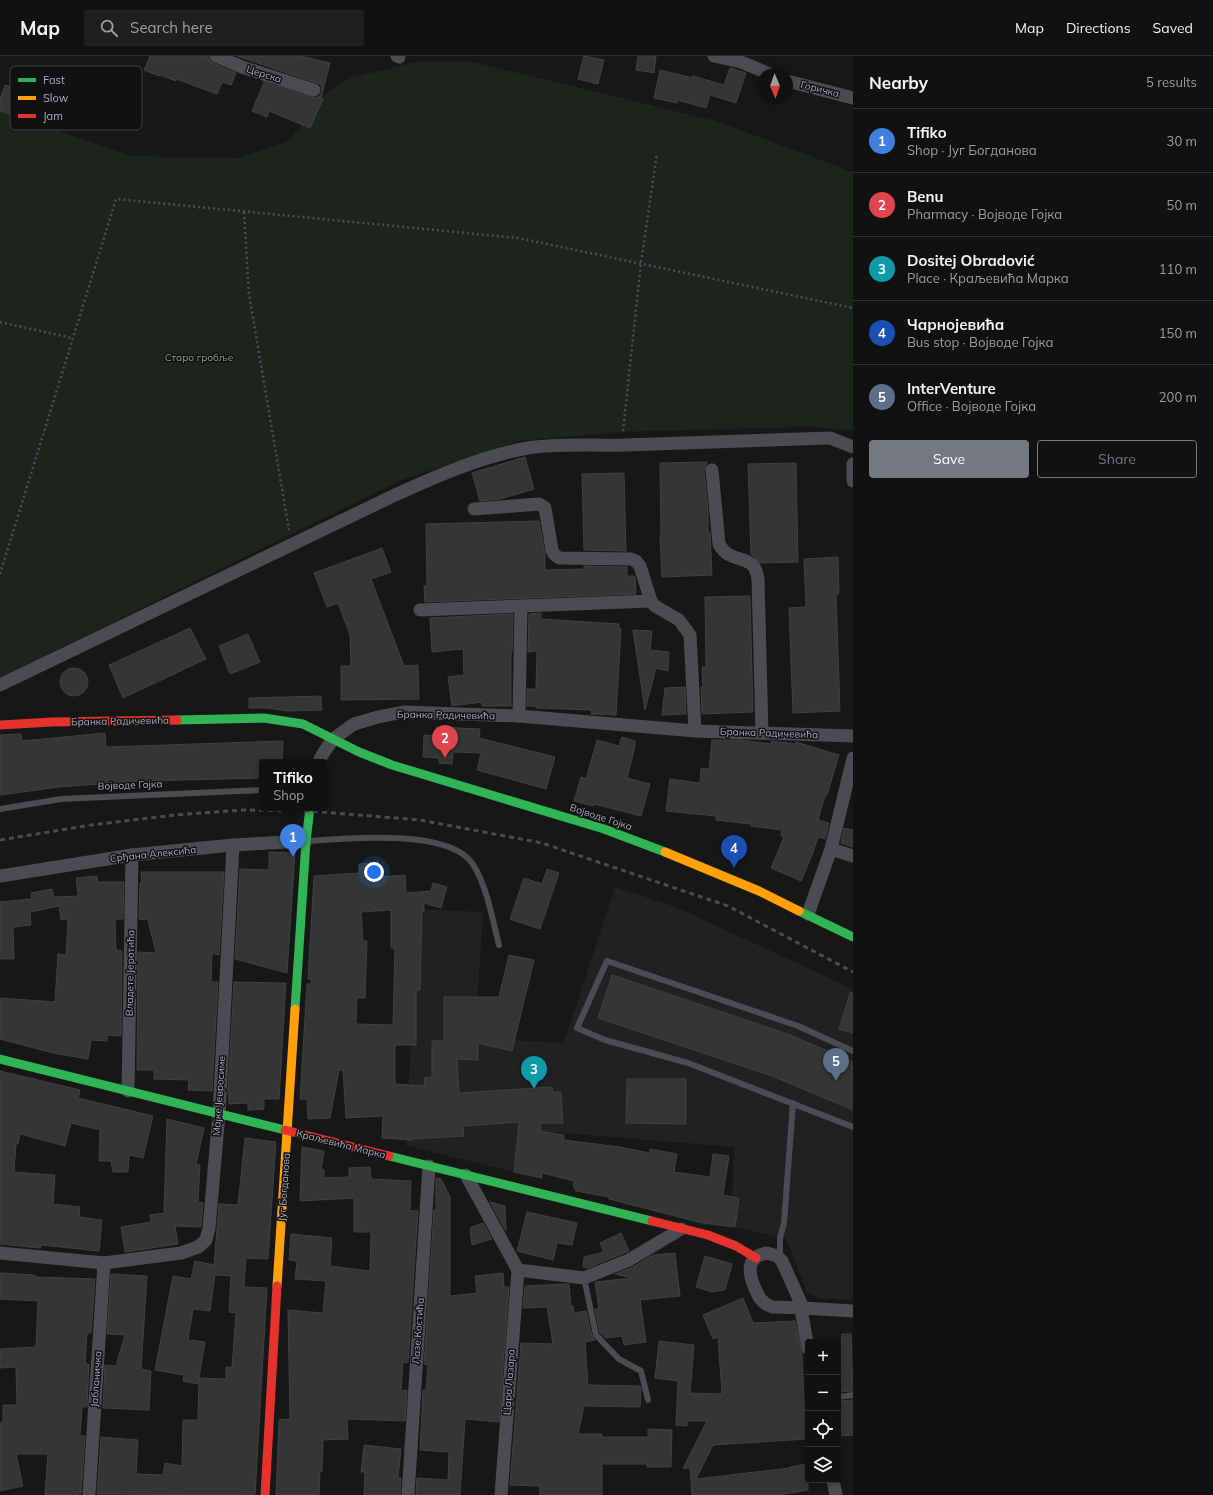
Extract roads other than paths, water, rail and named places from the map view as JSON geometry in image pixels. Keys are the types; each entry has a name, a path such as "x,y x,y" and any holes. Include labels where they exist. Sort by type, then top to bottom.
{"street":[{"name":"Церска","path":"216,56 242,67 314,90"},
{"path":"714,56 740,62 757,69"},
{"name":"Горичка","path":"793,83 853,98"},
{"path":"0,686 395,495 436,477 493,457 526,448 551,445 621,445 830,438 853,447"},
{"path":"853,465 853,481"},
{"path":"712,470 719,544 721,548 729,555 748,561 757,570 762,733"},
{"path":"474,509 539,504 543,506 546,512 552,550 556,556 562,559 631,558 636,561 640,566 651,601 655,606 679,620 690,635 695,731"},
{"path":"420,610 651,601"},
{"path":"519,716 521,606"},
{"name":"Бранка Радичевића","path":"0,725 52,722 264,718 303,724 334,739 354,724 403,712 519,716 695,731 853,736"},
{"path":"320,759 334,739"},
{"name":"Војводе Гојка","path":"334,739 359,752 392,765 604,829 708,869 759,891 853,937"},
{"path":"808,914 831,849 853,758"},
{"name":"Југ Богданова","path":"265,1495 306,841 310,811"},
{"name":"Срђана Алексића","path":"0,876 132,855 233,845 306,841"},
{"name":"Мајке Јевросиме","path":"104,1263 181,1253 198,1247 206,1240 209,1228 219,1114 233,845"},
{"path":"831,849 853,856"},
{"name":"Владете Јеротића","path":"128,1091 132,855"},
{"name":"Краљевића Марка","path":"0,1059 708,1235 736,1246 756,1258"},
{"name":"Лазе Костића","path":"408,1495 429,1166"},
{"path":"466,1175 518,1270 584,1278 629,1260 681,1229"},
{"path":"0,1253 104,1263"},
{"path":"807,1339 802,1308 784,1264 780,1258 772,1254 762,1254 751,1264 750,1275 760,1299 767,1305 772,1307 802,1308 853,1311"},
{"name":"Јабланичка","path":"89,1495 104,1263"},
{"name":"Цара Лазара","path":"500,1495 518,1270"},
{"path":"834,1483 836,1495"}],"lane":[{"name":"Војводе Гојка","path":"0,809 61,799 259,790"},
{"path":"306,841 396,837 430,842 464,854 474,865 484,888 499,944"},
{"path":"853,1050 798,1026 607,961 577,1028 605,1040 688,1062 853,1127"},
{"path":"780,1258 780,1238 784,1223 793,1103"},
{"path":"584,1278 596,1335 619,1359 641,1371 648,1400"},
{"path":"841,1397 853,1395"}],"railway":[{"path":"0,840 91,825 175,815 259,810"},
{"path":"309,811 420,820 542,843 728,906 853,972"}],"place":[{"name":"Benu","path":"445,758"},
{"name":"Tifiko","path":"293,857"},
{"name":"Чарнојевића","path":"734,868"},
{"name":"InterVenture","path":"836,1081"},
{"name":"Dositej Obradović","path":"534,1089"}],"park label":[{"name":"Старо гробље","path":"199,357"}]}
